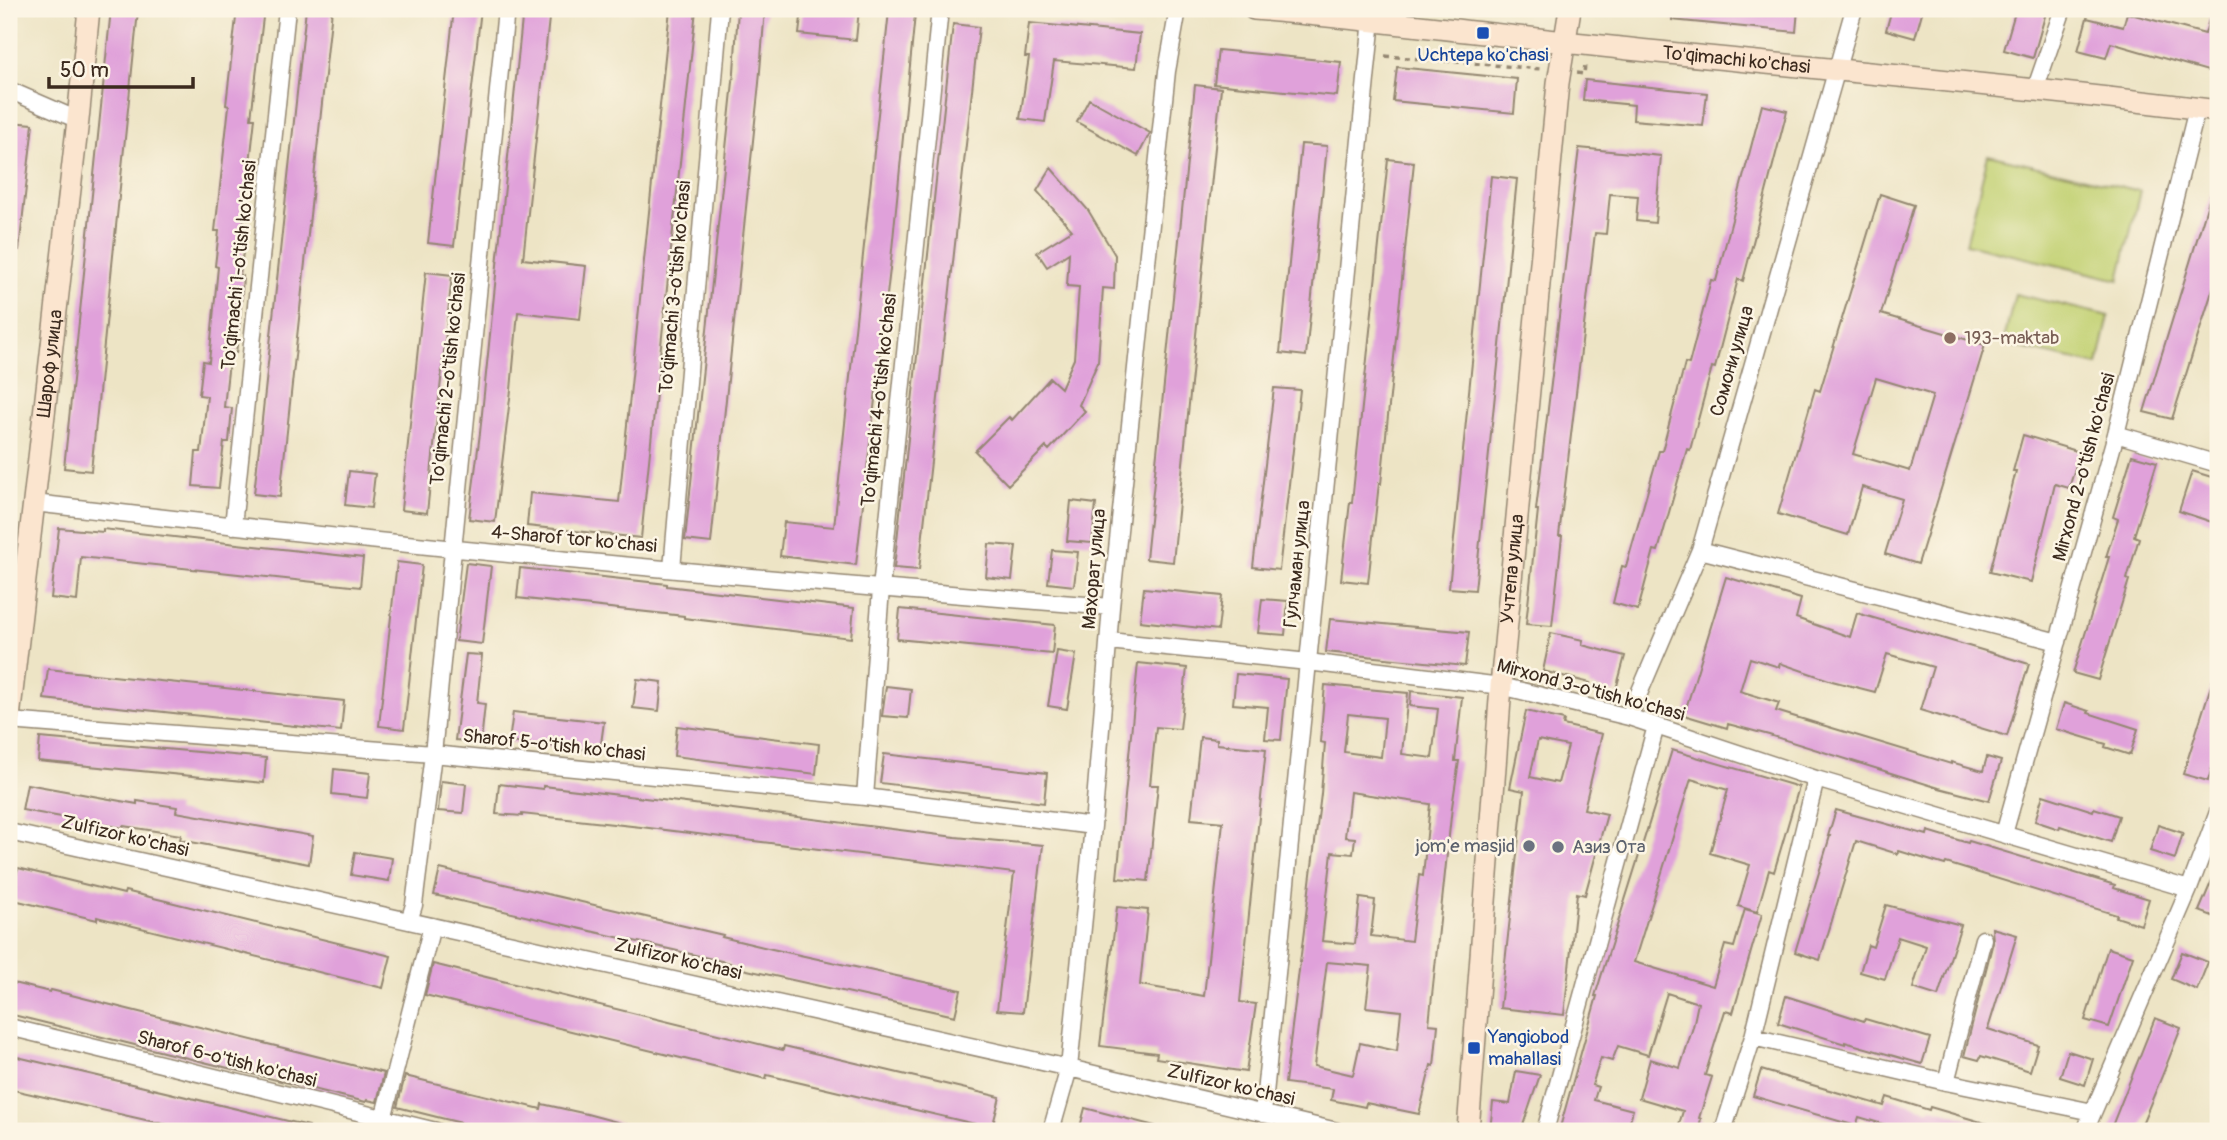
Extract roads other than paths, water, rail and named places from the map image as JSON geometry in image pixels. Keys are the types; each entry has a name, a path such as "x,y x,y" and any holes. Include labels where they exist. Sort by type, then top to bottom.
{"street":[{"name":"Шароф улица","path":"9,720 16,588 34,503 89,9"},
{"name":"To'qimachi 1-o'tish ko'chasi","path":"233,526 286,9"},
{"name":"To'qimachi 2-o'tish ko'chasi","path":"409,921 414,905 433,754 506,9"},
{"name":"To'qimachi 3-o'tish ko'chasi","path":"672,569 720,9"},
{"name":"To'qimachi 4-o'tish ko'chasi","path":"865,797 881,589 940,9"},
{"name":"Махорат улица","path":"1051,1131 1069,1068 1111,607 1165,85 1178,9"},
{"name":"To'qimachi ko'chasi","path":"1254,9 1372,19 2208,110"},
{"name":"Учтепа улица","path":"1468,1131 1501,686 1558,83 1570,9"},
{"name":"Сомони улица","path":"1629,718 1700,550 1854,9"},
{"path":"2035,90 2063,9"},
{"name":"Гулчаман улица","path":"1262,1114 1372,19"},
{"path":"9,90 78,120"},
{"name":"Mirxond 2-o'tish ko'chasi","path":"2004,834 2208,110"},
{"path":"2116,434 2218,464"},
{"name":"4-Sharof tor ko'chasi","path":"34,503 452,548 881,589 1111,607"},
{"path":"1700,550 2058,642"},
{"path":"1109,640 1308,662"},
{"name":"Mirxond 3-o'tish ko'chasi","path":"1308,662 1501,686 1629,718 1816,779 2189,889"},
{"name":"Sharof 5-o'tish ko'chasi","path":"9,720 433,754 865,797 1093,826"},
{"path":"1545,1131 1656,726"},
{"path":"1723,1131 1753,1037 1816,779"},
{"path":"2085,1131 2189,889 2218,812"},
{"name":"Zulfizor ko'chasi","path":"9,832 1069,1068 1337,1131"},
{"path":"382,1125 432,926"},
{"path":"1946,1082 1983,939"},
{"name":"Sharof 6-o'tish ko'chasi","path":"9,1027 382,1125 436,1131"},
{"path":"1753,1037 1946,1082 2093,1112"}],"place":[{"name":"Uchtepa ko'chasi","path":"1483,33"},
{"name":"193-maktab","path":"1950,338"},
{"name":"jom'e masjid","path":"1529,846"},
{"name":"Азиз Ота","path":"1558,847"},
{"name":"Yangiobod mahallasi","path":"1474,1048"}]}
